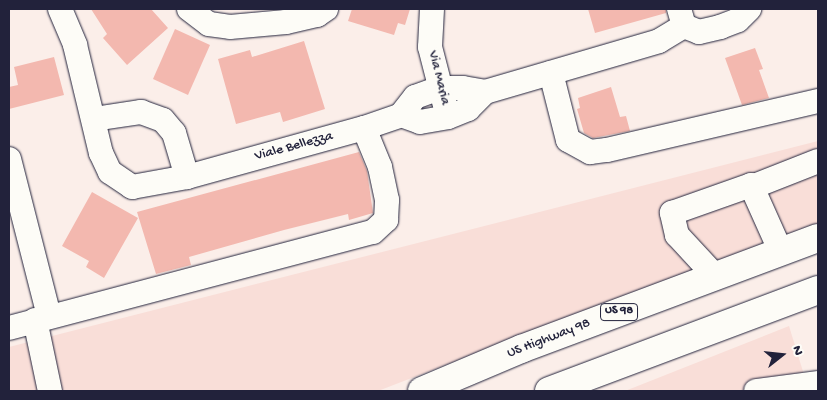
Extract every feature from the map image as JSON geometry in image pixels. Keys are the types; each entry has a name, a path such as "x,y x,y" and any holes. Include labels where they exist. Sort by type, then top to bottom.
{"main road":[{"name":"US Highway 98","path":"422,391 521,349 818,238"},
{"path":"556,390 818,290"}],"street":[{"name":"Viale Bellezza","path":"60,9 75,45 104,159 110,172 124,184 143,186 187,177 364,128 401,115"},
{"path":"189,9 209,24 230,27 286,22 317,15 326,9"},
{"name":"Via Maria","path":"432,9 430,47 448,117"},
{"path":"485,92 468,109 448,117 420,122 401,115 415,97 440,88 463,88 485,92 659,41 682,18 699,32 738,20 749,9"},
{"path":"551,73 568,140 590,152 607,150 818,100"},
{"path":"94,119 141,112 163,120 174,133 187,177"},
{"path":"9,328 373,232 386,220 387,200 380,167 364,128"},
{"path":"9,159 42,318 50,391"},
{"path":"714,276 677,235 672,213 752,187 818,161"},
{"path":"752,187 781,252"},
{"path":"756,391 818,383"}],"shaded area":[{"path":"818,141 818,228 559,321 378,391 9,391 9,347"},
{"path":"789,326 809,391 625,391"}],"building":[{"path":"91,9 151,9 168,28 127,65 103,38 107,34"},
{"path":"352,9 410,9 405,25 398,23 394,35 348,21"},
{"path":"588,9 666,9 666,13 595,33"},
{"path":"175,29 210,45 188,95 153,79"},
{"path":"304,41 325,109 283,122 280,112 236,124 218,59 250,50 252,57"},
{"path":"755,48 763,69 759,70 769,98 742,105 725,58"},
{"path":"54,57 64,95 9,109 9,87 18,85 14,67"},
{"path":"611,87 620,117 626,116 630,131 593,138 584,133 577,109 580,108 578,98"},
{"path":"359,152 367,171 373,213 349,220 348,214 284,230 189,257 191,265 156,274 137,212"},
{"path":"92,192 138,218 104,278 86,267 89,261 62,246"}]}
